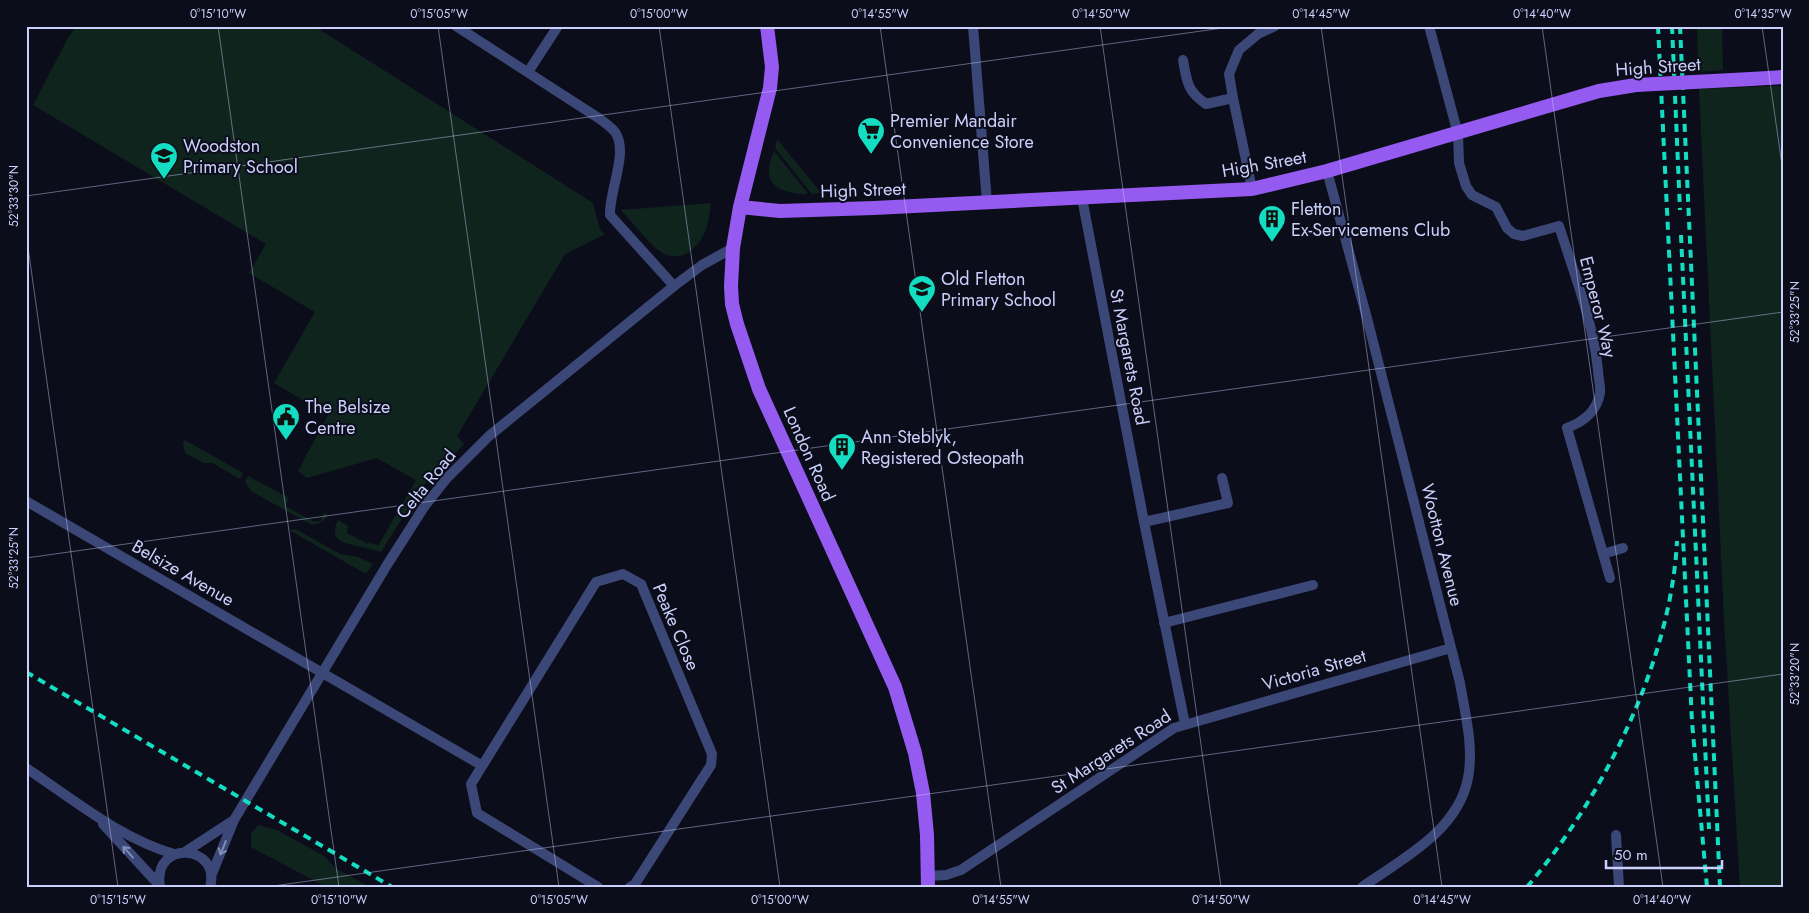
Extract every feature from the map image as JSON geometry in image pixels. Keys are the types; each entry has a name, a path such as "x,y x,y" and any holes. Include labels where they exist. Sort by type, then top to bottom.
{"main road":[{"name":"London Road","path":"767,26 772,67 770,88 740,207 732,248 732,304 759,389 895,687 916,753 923,793 928,881"},
{"name":"High Street","path":"740,207 780,211 987,203 1252,189 1327,171 1599,91 1636,85 1783,77"}],"street":[{"path":"456,26 600,119 615,132 620,142 620,158 609,203 610,215 674,286"},
{"path":"528,72 558,26"},
{"path":"973,26 987,203"},
{"path":"1252,189 1229,74 1238,50 1258,34 1275,26"},
{"path":"1429,26 1458,134"},
{"path":"1183,60 1188,87 1194,96 1206,104 1233,98"},
{"name":"Emperor Way","path":"1458,134 1459,162 1466,186 1472,195 1496,207 1507,228 1514,234 1523,236 1560,226 1592,333 1600,393 1589,415 1580,423 1567,428 1610,578"},
{"name":"Wootton Avenue","path":"1327,171 1460,683 1467,722 1469,752 1468,778 1459,804 1439,831 1362,887"},
{"name":"St Margarets Road","path":"928,881 961,870 1174,728 1185,724 1082,198"},
{"name":"Celta Road","path":"210,887 212,876 234,820 419,515 447,478 489,436 674,286 702,265 732,248"},
{"path":"1144,522 1228,503 1222,478"},
{"name":"Belsize Avenue","path":"26,502 322,674"},
{"path":"1603,554 1624,548"},
{"name":"Peake Close","path":"598,887 477,813 471,784 596,582 623,574 641,584 712,754 711,765 635,884 630,887"},
{"path":"1164,623 1313,585"},
{"name":"Victoria Street","path":"1185,724 1451,648"},
{"path":"322,674 481,766"},
{"path":"26,768 97,818 161,850 174,854"},
{"path":"97,818 160,887"},
{"name":"Celta Road","path":"185,852 234,820"},
{"path":"1616,835 1619,887"},
{"path":"160,887 159,877 161,868 169,857 174,854 194,853 206,861 212,876"}],"green space":[{"path":"77,26 314,26 593,203 600,230 605,234 565,254 457,436 464,444 424,485 381,552 340,540 336,537 335,533 338,520 348,526 347,533 368,544 369,542 378,546 416,480 377,458 307,478 298,471 328,415 274,383 315,312 249,273 266,244 33,105 69,36"},
{"path":"1697,26 1722,26 1723,70 1698,72"},
{"path":"1783,86 1783,887 1740,887 1724,619 1699,89"},
{"path":"777,139 821,193 812,194 775,148"},
{"path":"774,151 808,194 782,190 773,183 769,170"},
{"path":"711,203 707,226 700,240 690,251 676,256 657,249 621,210"},
{"path":"185,440 243,473 240,479 212,463 204,463 185,453 183,443"},
{"path":"248,476 289,498 285,506 315,522 321,521 324,513 328,515 324,520 316,524 310,524 251,491 245,481"},
{"path":"296,529 340,554 358,557 373,564 366,574 289,530"},
{"path":"258,825 277,830 324,856 335,868 370,887 326,887 251,847 251,834"}],"railway":[{"path":"1658,26 1692,722 1707,887"},
{"path":"1672,26 1680,210"},
{"path":"1680,26 1720,887"},
{"path":"1681,235 1709,829"},
{"path":"1527,887 1555,851 1582,811 1607,769 1629,725 1662,633 1672,587 1677,541"},
{"path":"26,672 392,887"}],"place":[{"name":"Premier Mandair Convenience Store","path":"871,155"},
{"name":"Woodston Primary School","path":"164,180"},
{"name":"Fletton Ex-Servicemens Club","path":"1272,243"},
{"name":"Old Fletton Primary School","path":"922,313"},
{"name":"The Belsize Centre","path":"286,441"},
{"name":"Ann Steblyk, Registered Osteopath","path":"842,471"}]}
